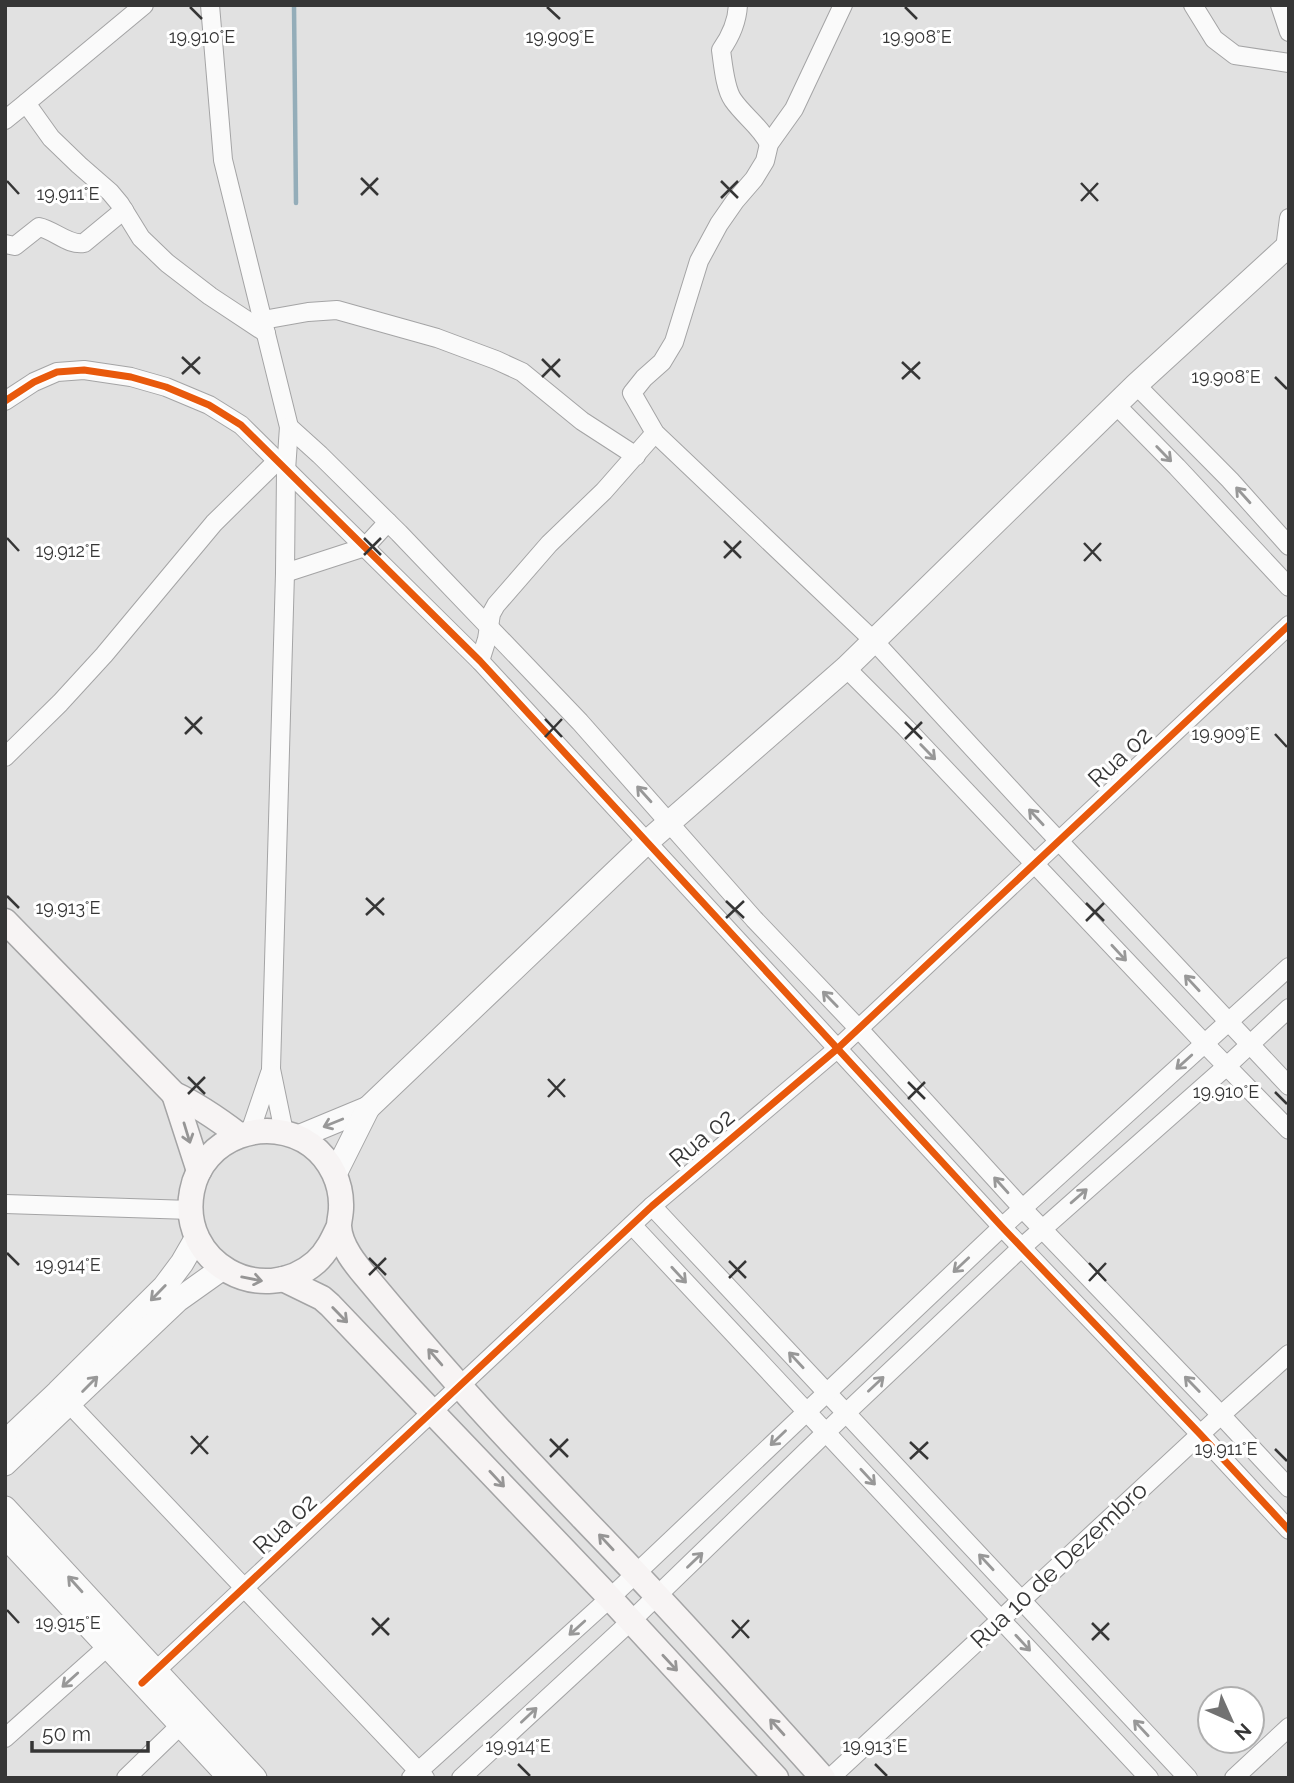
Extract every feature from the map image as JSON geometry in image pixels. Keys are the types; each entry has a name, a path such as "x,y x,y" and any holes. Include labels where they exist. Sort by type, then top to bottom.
{"main road":[{"path":"5,921 174,1094 245,1133 291,1134 313,1146 326,1158 340,1186 339,1226 331,1245 318,1261 283,1279 258,1281 223,1268 208,1254 192,1224 192,1190 199,1171 209,1156 223,1144 245,1133"},
{"path":"174,1094 199,1171"},
{"path":"339,1226 344,1245 359,1269 460,1387 658,1596 823,1778"},
{"path":"283,1279 330,1304 610,1598 776,1778"}],"street":[{"path":"5,120 144,5"},
{"path":"738,5 731,35 721,50 724,70 731,97 765,135 769,144"},
{"path":"843,5 794,108 769,144 765,161 754,180 719,224 699,261 674,342 662,362 632,393 655,433 874,641 1289,1086"},
{"path":"1193,5 1214,39 1236,55 1289,63"},
{"path":"1280,5 1289,32"},
{"path":"208,6 223,160 289,428 282,466 285,573 271,1069 291,1134 368,1108"},
{"path":"26,103 51,138 110,192 141,239 210,296 264,326 307,312 337,310 437,338 485,356 522,372 582,421 636,456"},
{"path":"5,244 15,246 38,228 47,229 72,242 84,243 124,211"},
{"path":"335,1174 368,1108 647,842 846,668 1136,385 1287,247 1289,218"},
{"path":"5,401 34,382 57,372 83,370 131,377 166,387 209,405 241,425 480,661 1021,1248 1289,1530"},
{"path":"1136,385 1230,480 1289,546"},
{"path":"1116,405 1289,587"},
{"path":"289,428 388,522 580,722 754,919 858,1028 1022,1208 1289,1488"},
{"path":"480,661 491,614 496,605 655,433"},
{"path":"5,757 104,655 214,523 282,466"},
{"path":"285,573 365,547 388,522"},
{"name":"Rua 02","path":"149,1677 652,1206 837,1049 1289,625"},
{"path":"846,668 1289,1129"},
{"path":"64,1398 418,1775 636,1574 1022,1208 1289,967"},
{"path":"461,1778 631,1622 826,1432 1021,1248 1289,1008"},
{"path":"245,1133 271,1069"},
{"path":"5,1204 191,1210"},
{"path":"652,1206 1188,1778"},
{"path":"632,1225 1149,1778"},
{"path":"5,1464 164,1287 197,1237"},
{"path":"5,1442 64,1398 178,1300 223,1268"},
{"name":"Rua 10 de Dezembro","path":"830,1778 1289,1354"},
{"path":"5,1508 114,1640"},
{"path":"5,1536 114,1640 187,1718 255,1778"},
{"path":"5,1738 114,1640"},
{"path":"126,1778 187,1718"},
{"path":"187,1718 230,1778"},
{"path":"1234,1778 1289,1727"}],"waterway":[{"path":"294,5 296,203"}],"cycle path":[{"path":"5,401 34,382 57,372 84,370 131,377 166,387 209,405 241,425 480,661 1002,1227 1289,1530"},
{"path":"142,1683 652,1206 837,1049 1289,625"}]}
